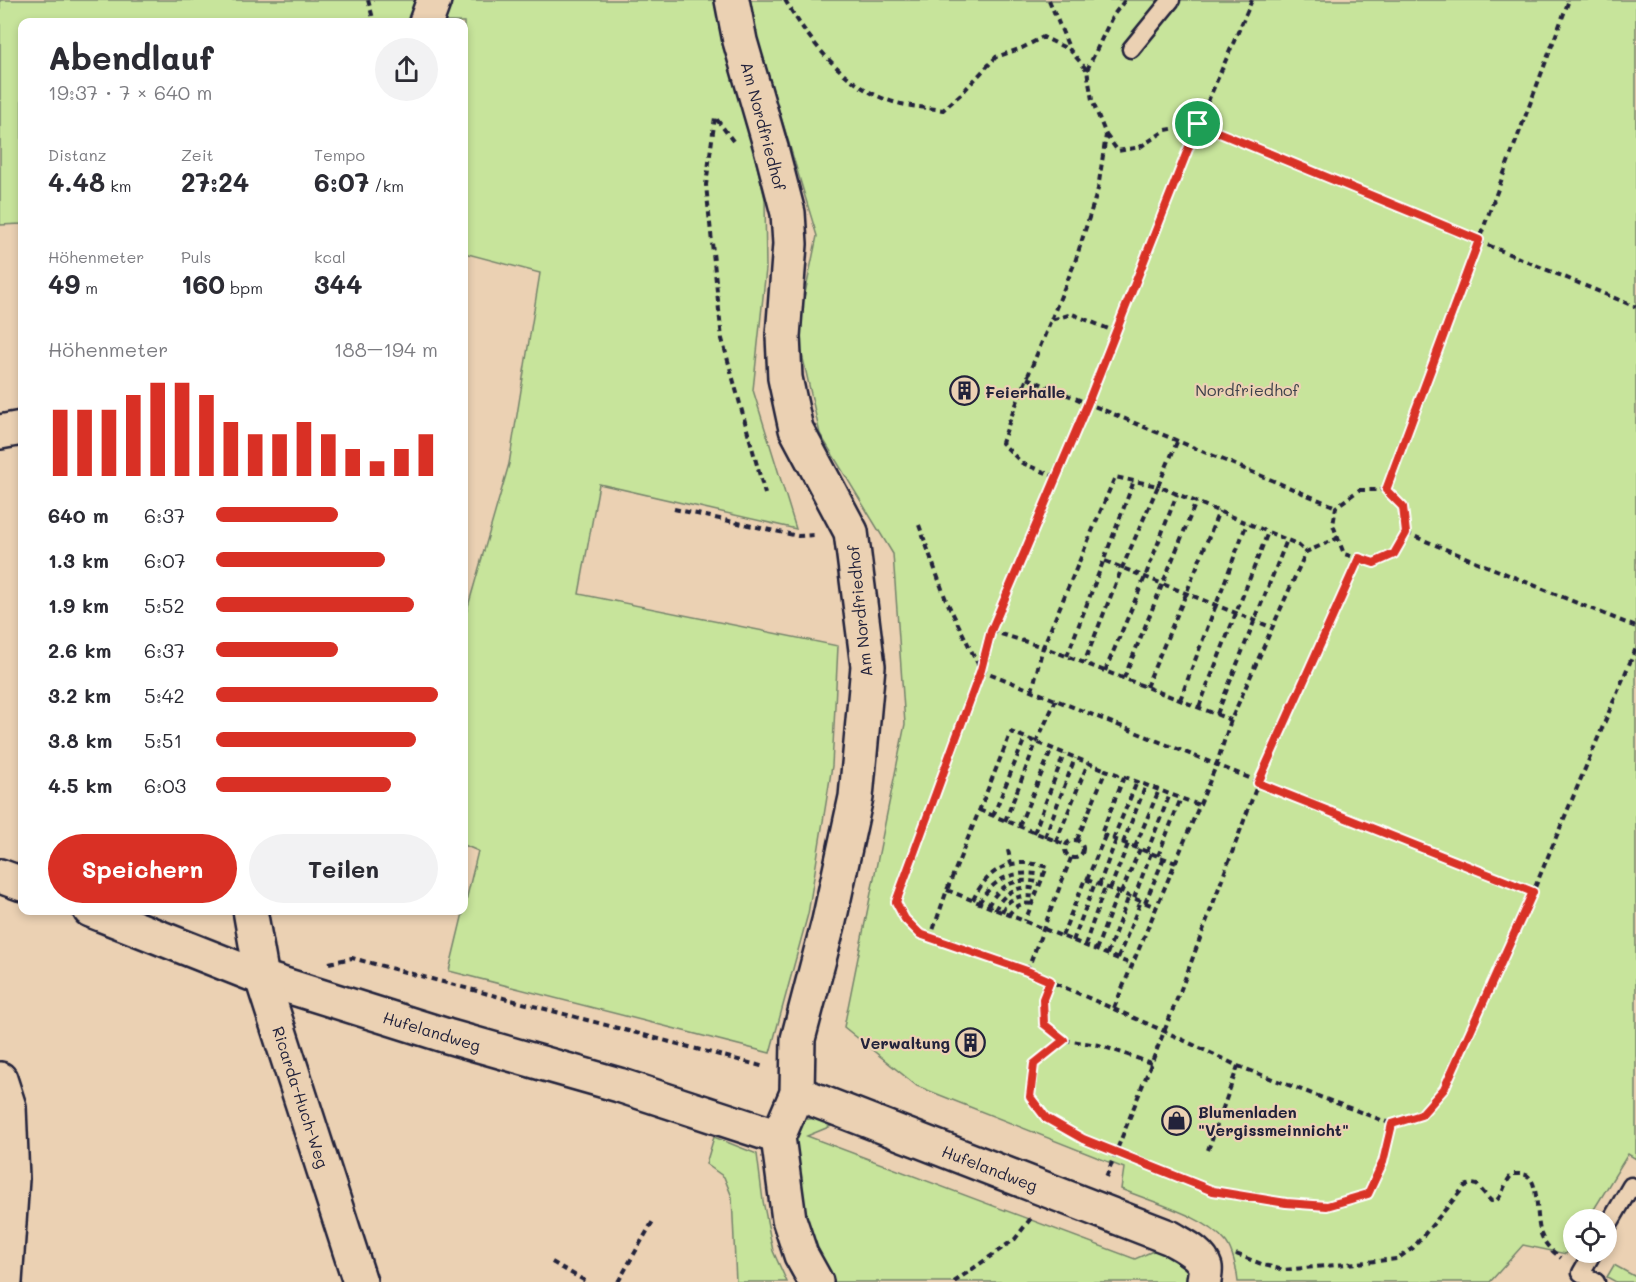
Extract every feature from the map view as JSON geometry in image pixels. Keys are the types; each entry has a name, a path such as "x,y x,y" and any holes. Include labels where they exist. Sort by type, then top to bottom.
{"street":[{"path":"427,18 434,0"},
{"name":"Am Nordfriedhof","path":"732,0 740,41 788,213 790,244 783,336 785,378 796,429 851,532 868,666 856,797 829,921 798,1039 797,1093"},
{"path":"0,432 18,429"},
{"path":"0,876 18,883"},
{"name":"Hufelandweg","path":"103,915 262,978 447,1036 619,1085 778,1137"},
{"name":"Ricarda-Huch-Weg","path":"251,915 262,978 360,1282"},
{"path":"0,1079 9,1107 12,1179 5,1282"},
{"path":"797,1093 778,1137 789,1219 801,1255 816,1282"},
{"name":"Hufelandweg","path":"797,1093 1171,1238 1200,1259 1205,1268 1204,1282"}],"lane":[{"path":"1131,49 1171,0"},
{"path":"1617,1210 1631,1186 1636,1189"},
{"path":"1588,1278 1591,1263"}],"path":[{"path":"368,0 373,18"},
{"path":"785,0 796,19 823,54 864,89 899,104 943,110 996,57 1022,48 1043,37 1070,50"},
{"path":"1049,0 1070,50 1087,70 1092,100 1106,135 1118,151 1140,147 1166,130 1198,124 1636,307"},
{"path":"1087,70 1112,17 1125,0"},
{"path":"1252,0 1198,124 1087,405 991,631 981,670 896,902 905,919 920,934 930,939 1027,971 1114,1008 1238,1066 1392,1124 1421,1115 1444,1089 1533,892 1636,648"},
{"path":"1386,490 1569,0"},
{"path":"735,143 715,117 706,185 722,339 765,494"},
{"path":"1056,477 1022,463 1002,443 1075,262 1098,189 1106,135"},
{"path":"1052,320 1072,315 1116,332"},
{"path":"1027,378 1087,405 1336,507"},
{"path":"1084,663 1122,568 1177,442"},
{"path":"1032,691 1043,647 1115,477 1158,486 1287,539 1306,552"},
{"path":"1067,656 1134,481"},
{"path":"1359,490 1386,490 1403,507 1406,533 1394,554 1374,563 1344,554 1333,525 1336,507 1359,490"},
{"path":"1105,671 1177,494"},
{"path":"1124,678 1164,585 1196,502"},
{"path":"674,508 798,536 851,532"},
{"path":"1146,687 1219,511"},
{"path":"1180,700 1247,523"},
{"path":"919,525 946,600 981,670 1533,892"},
{"path":"1199,707 1268,532"},
{"path":"1406,533 1636,627"},
{"path":"1114,1008 1216,766 1232,720 1271,627 1306,552 1338,538"},
{"path":"1217,714 1287,539"},
{"path":"1093,1209 1164,1031 1258,783 1359,558"},
{"path":"1105,561 1271,627"},
{"path":"991,631 1043,647 1232,720"},
{"path":"1005,821 1056,700"},
{"path":"930,939 947,890 1011,732 1199,805"},
{"path":"993,816 1024,738"},
{"path":"1019,826 1052,749"},
{"path":"1034,833 1064,754"},
{"path":"1045,837 1075,758"},
{"path":"1056,842 1088,763"},
{"path":"1077,840 1106,770"},
{"path":"1124,777 1101,834 1176,863"},
{"path":"1073,941 1137,782"},
{"path":"1085,945 1146,785"},
{"path":"1096,950 1159,790"},
{"path":"1134,898 1170,794"},
{"path":"1118,958 1161,857 1181,798"},
{"path":"979,810 1066,845"},
{"path":"1062,936 1105,836"},
{"path":"1066,845 1077,840"},
{"path":"1066,845 1067,854 1071,858 1079,858 1084,846 1077,840"},
{"path":"1008,850 1011,864"},
{"path":"1027,971 1071,858"},
{"path":"973,900 987,877 1011,864 1036,864 1047,867 1025,921"},
{"path":"980,903 995,883 1008,876 1021,873 1044,875"},
{"path":"988,906 998,892 1012,882 1031,880 1041,883"},
{"path":"1087,880 1156,908"},
{"path":"995,910 1000,900 1015,889 1034,888 1038,890"},
{"path":"947,890 1131,964"},
{"path":"1107,954 1129,896"},
{"path":"1002,912 1007,902 1018,897 1035,897"},
{"path":"1008,915 1021,904 1032,904"},
{"path":"318,965 352,958 738,1059"},
{"path":"1050,981 1043,999 1044,1024 1064,1040 1099,1045 1150,1063"},
{"path":"1064,1040 1034,1064 1030,1097 1046,1118 1083,1139 1115,1153 1213,1191 1286,1203 1327,1206 1368,1194 1383,1162 1392,1124"},
{"path":"1208,1150 1238,1066"},
{"path":"1234,1253 1284,1270 1397,1259 1413,1248 1465,1186 1477,1185 1491,1201 1497,1200 1501,1196 1505,1182 1512,1174 1522,1174 1530,1178 1535,1188 1536,1213 1541,1234 1549,1249 1588,1278"},
{"path":"954,1282 1015,1239 1051,1192"},
{"path":"618,1282 653,1221"},
{"path":"552,1262 587,1282"}],"green space":[{"path":"0,0 420,0 414,18 18,18 18,224 0,225"},
{"path":"451,0 717,0 765,199 766,269 753,390 796,529 599,484 579,594 838,646 832,766 808,914 770,1053 449,971 463,915 468,915 468,892 478,851 468,847 468,606 509,464 540,273 468,254 468,18 445,18"},
{"name":"Nordfriedhof","path":"749,0 1636,0 1636,1159 1628,1154 1594,1209 1563,1209 1563,1253 1523,1245 1490,1282 1238,1282 1233,1256 1226,1242 1217,1233 1192,1217 1121,1189 1124,1168 917,1086 844,1027 905,724 893,554 820,434 797,332 817,236 755,31"},
{"path":"817,1118 836,1124 807,1136 1135,1259 1167,1245 1185,1265 1188,1282 835,1282 814,1240 803,1200 794,1149 794,1135 797,1126 808,1119"},
{"path":"714,1137 757,1154 773,1251 787,1282 736,1282 732,1197 724,1177 706,1164"},
{"path":"1614,1265 1636,1277 1636,1282 1616,1282 1607,1277"}],"place":[{"name":"Feierhalle","path":"964,391"},
{"name":"Verwaltung","path":"971,1042"},
{"name":"Blumenladen \"Vergissmeinnicht\"","path":"1177,1120"}],"route":[{"path":"1198,124 1479,240 1386,490 1403,507 1406,533 1394,554 1374,563 1359,558 1258,783 1533,892 1444,1089 1421,1115 1392,1124 1383,1162 1368,1194 1327,1206 1286,1203 1213,1191 1115,1153 1083,1139 1046,1118 1030,1097 1034,1064 1064,1040 1044,1024 1043,999 1050,981 920,934 905,919 896,902 981,670 991,631 1087,405 1198,124"}]}
